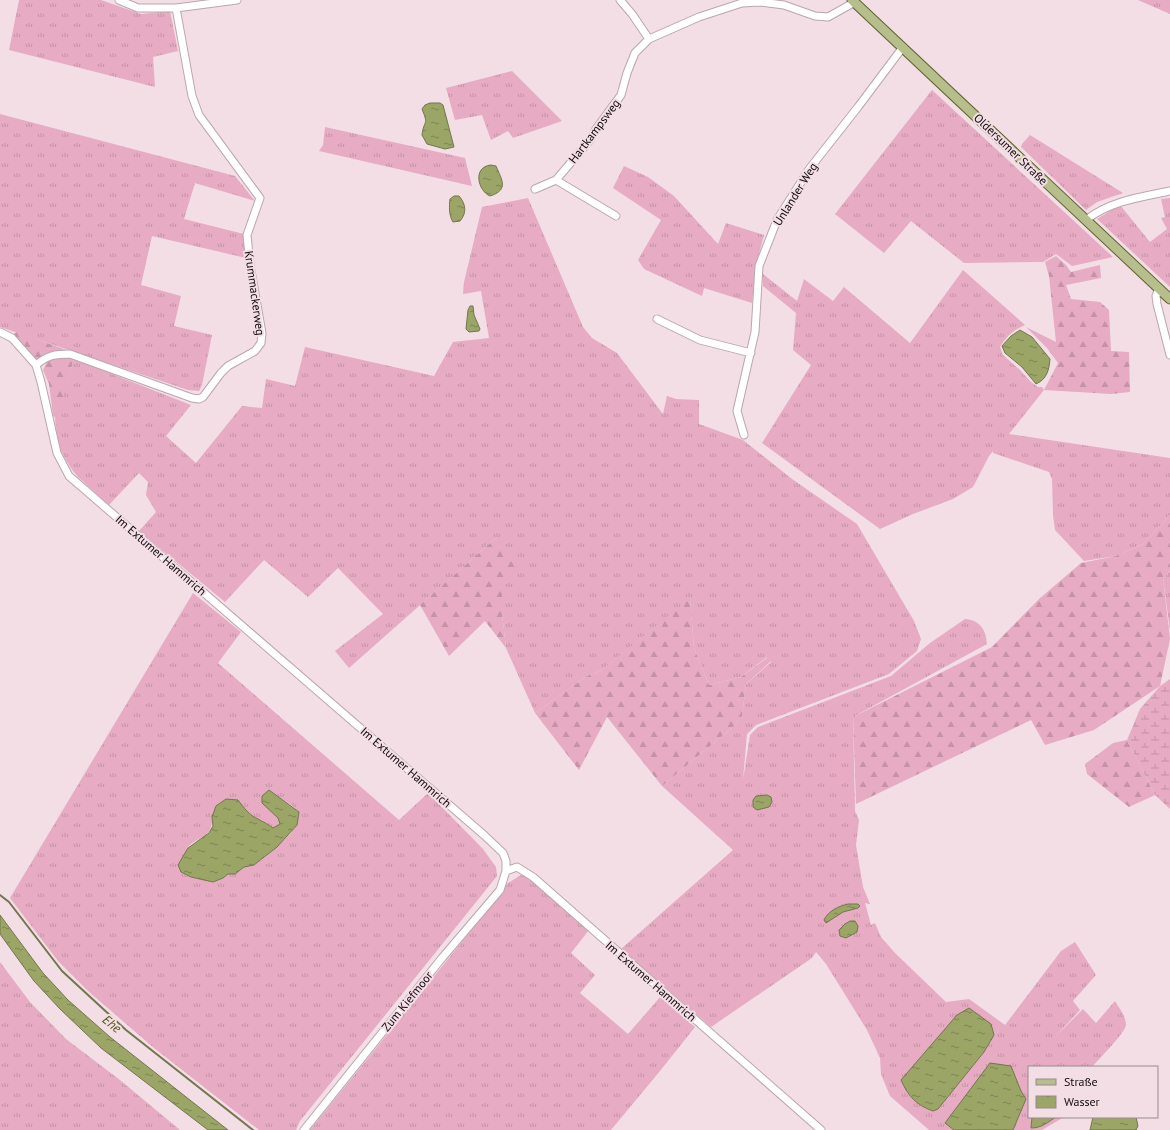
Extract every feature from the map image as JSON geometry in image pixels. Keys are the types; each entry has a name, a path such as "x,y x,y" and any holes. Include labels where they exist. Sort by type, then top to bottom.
{"main road":[{"name":"Oldersumer Straße","path":"854,1 1170,299"}],"street":[{"path":"119,0 138,8 176,8 237,0"},
{"path":"620,0 632,14 649,39 699,17 742,3 760,2 784,5 815,16 828,17 854,1"},
{"name":"Krummackerweg","path":"36,365 42,360 55,354 70,354 198,399 203,397 228,366 255,351 261,343 262,334 250,265 247,235 260,198 199,115 192,96 176,8"},
{"name":"Hartkampsweg","path":"535,190 556,180 590,140 596,129 621,95 627,72 635,54 649,39"},
{"name":"Unlander Weg","path":"744,436 737,411 755,332 759,266 777,220 810,168 903,48"},
{"path":"556,180 616,216"},
{"path":"1086,220 1125,200 1170,191"},
{"path":"1159,288 1156,296 1157,304 1170,354"},
{"path":"657,319 700,340 751,353"},
{"path":"0,332 12,338 36,365"},
{"name":"Im Extumer Hammrich","path":"36,365 57,453 69,476 484,835 503,853 506,861 506,870 517,867 533,876 820,1130"},
{"name":"Zum Kiefmoor","path":"304,1130 442,958 500,890 506,870"}],"green space":[{"path":"19,0 101,0 141,14 170,11 178,51 153,57 155,87 9,50"},
{"path":"1138,0 1170,0 1170,14"},
{"path":"512,71 562,121 513,138 508,131 491,140 482,115 455,120 446,88"},
{"path":"932,90 1113,257 1072,266 1056,254 1043,262 964,263 911,221 884,253 835,214"},
{"path":"0,114 235,176 255,201 195,183 184,219 244,234 246,258 152,236 141,285 181,296 174,326 212,335 202,385 199,391 188,390 0,327"},
{"path":"325,127 465,158 472,186 319,151 323,145"},
{"path":"1030,135 1123,193 1097,202 1086,210 1021,147"},
{"path":"624,166 648,177 674,196 718,244 726,223 764,235 756,265 752,303 704,288 702,296 644,269 638,260 661,220 613,188"},
{"path":"528,198 583,327 592,338 617,353 663,414 667,396 676,399 699,400 699,424 743,440 792,479 857,524 914,621 921,639 917,651 889,674 756,725 747,734 743,780 750,735 758,727 891,676 930,643 965,619 975,621 984,630 987,644 853,717 855,811 859,820 856,845 863,887 870,904 865,903 871,925 875,923 881,937 895,953 946,1002 969,999 1005,1025 1061,951 1075,942 1096,975 1073,1001 1080,1010 1056,1036 1083,1009 1096,1023 1115,1001 1124,1015 1126,1025 1125,1029 1117,1040 1093,1066 1028,1066 1028,1118 1032,1118 1031,1128 1054,1118 1062,1118 1042,1130 1013,1130 1026,1099 1021,1091 1011,1066 945,1122 954,1130 929,1130 890,1096 881,1074 880,1058 867,1030 826,964 816,952 812,958 711,1027 621,949 733,850 662,786 733,727 742,716 746,684 771,662 767,657 741,677 709,685 694,648 690,599 602,670 587,676 535,713 506,648 502,613 502,579 497,537 349,668 335,651 383,614 338,568 308,597 264,560 225,602 139,531 156,512 146,495 148,482 139,473 109,505 78,477 70,467 61,451 55,420 74,359 191,405 166,436 196,463 242,406 262,408 266,379 295,386 305,347 434,376 453,342 489,338 481,291 463,294 464,282 482,207","holes":["994,1035 984,1052 938,1109 933,1111 925,1108 907,1093"]},
{"path":"1170,198 1170,287 1097,219 1120,205 1150,242 1167,229 1161,218 1165,217 1161,199"},
{"path":"1056,256 1071,272 1100,265 1101,278 1066,285 1071,299 1100,302 1109,310 1111,351 1129,352 1130,392 1111,394 1044,390 1058,363 1047,348 1026,327 1056,342 1049,276 1045,262"},
{"path":"963,270 1025,325 1010,334 1000,347 1003,355 1031,382 1038,387 1042,387 1044,390 1009,434 1170,458 1170,515 1143,544 1116,556 1084,561 1055,530 1052,479 1049,472 993,453 993,451 973,487 953,499 913,514 880,529 762,443 811,365 793,350 796,313 763,286 763,274 797,301 804,279 833,301 844,287 910,343"},
{"path":"17,332 69,351 54,352 37,360 15,338 14,334"},
{"path":"55,357 74,359 56,419 53,415 49,384 43,370 47,362"},
{"path":"1170,515 1170,571 1163,578 1170,639 1160,686 1094,730 1045,745 1031,720 856,804 853,717 992,647 1039,599 1081,563 1116,556 1143,544"},
{"path":"497,537 516,567 502,579 502,613 506,648 485,621 449,656 420,605"},
{"path":"1170,571 1170,631 1163,578"},
{"path":"193,593 241,632 218,663 399,820 428,793 483,849 496,867 497,876 300,1121 296,1130 259,1130 154,1048 88,991 58,961 10,898","holes":["268,790 299,812 291,833 254,865 244,867 235,874 228,874 213,882 191,877 181,872 188,847 208,833 212,824 212,817 238,800 252,815 273,828 280,824 278,818 272,812"]},
{"path":"690,598 694,648 709,685 741,677 768,657 771,661 746,684 742,716 733,727 662,786 607,717 579,770 535,713 587,676 602,670"},
{"path":"1170,679 1170,809 1155,795 1127,740 1140,709 1160,686"},
{"path":"1127,740 1155,795 1129,807 1087,774 1085,764 1113,743"},
{"path":"521,875 531,879 589,930 571,953 595,975 580,993 628,1034 661,996 695,1027 660,1071 611,1130 310,1130 508,883"},
{"path":"0,962 30,1002 66,1039 120,1080 180,1130 0,1130"}],"water":[{"path":"430,103 440,103 443,105 454,147 445,149 427,144 422,135 426,120 422,109 425,105"},
{"path":"491,165 496,166 502,180 502,188 496,194 490,196 482,189 480,185 479,174 485,167"},
{"path":"454,196 459,196 463,202 465,212 460,221 453,222 449,205 450,199"},
{"path":"470,306 473,306 474,315 480,329 479,331 469,332 466,329 468,310"},
{"path":"1020,330 1032,337 1050,359 1047,374 1043,380 1036,384 1022,367 1005,353 1002,346 1011,336"},
{"path":"269,790 299,812 297,825 277,847 254,865 244,867 235,874 228,874 213,882 191,877 181,872 178,865 188,848 209,833 213,826 212,817 216,806 226,799 238,800 252,815 273,828 280,824 278,818 262,803 262,796"},
{"path":"767,795 771,797 772,802 769,807 757,810 753,807 753,800 756,796"},
{"path":"848,904 858,904 860,906 858,908 843,912 826,923 824,920 831,912"},
{"path":"0,915 43,973 68,1000 110,1037 228,1130 208,1130 101,1048 60,1009 34,981 0,934"},
{"path":"850,921 855,921 858,926 857,932 846,938 840,936 839,930"},
{"path":"969,1008 991,1024 994,1035 984,1052 938,1109 933,1111 927,1109 913,1099 901,1080 957,1015"},
{"path":"990,1063 1011,1066 1021,1091 1026,1099 1013,1130 954,1130 945,1123"},
{"path":"1032,1118 1054,1118 1042,1126 1031,1128"},
{"path":"1093,1118 1136,1118 1138,1126 1136,1130 1090,1130"}],"waterway":[{"name":"Ehe","path":"0,895 9,902 62,971 126,1030 253,1130"}]}
